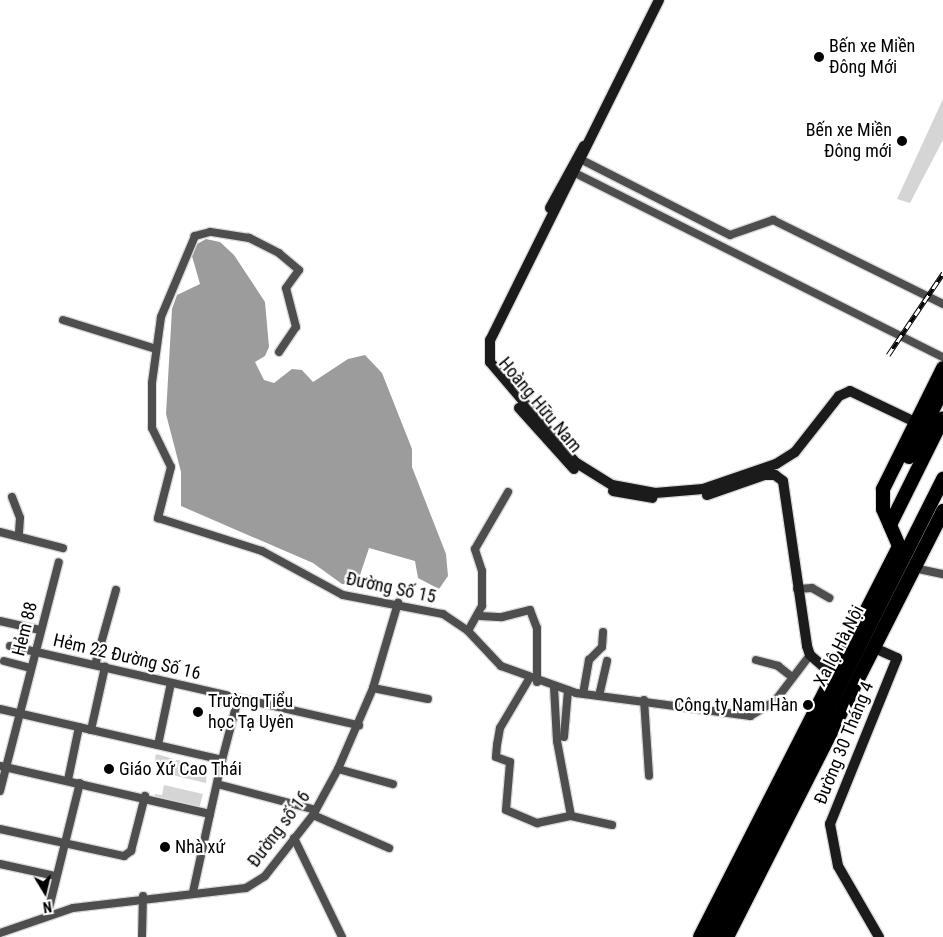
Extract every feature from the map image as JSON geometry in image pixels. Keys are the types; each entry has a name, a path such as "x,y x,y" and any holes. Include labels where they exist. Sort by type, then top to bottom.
{"highway":[{"path":"903,549 883,509 883,489 943,368"},
{"path":"883,509 942,391"},
{"path":"890,525 943,418"},
{"name":"Xa lộ Hà Nội","path":"713,937 838,678 903,549 943,479"},
{"name":"Xa lộ Hà Nội","path":"735,937 918,569 943,512"},
{"name":"Xa lộ Hà Nội","path":"918,569 943,529"},
{"name":"Xa lộ Hà Nội","path":"727,937 877,650"},
{"name":"Xa lộ Hà Nội","path":"700,937 814,726"}],"main road":[{"name":"Hoàng Hữu Nam","path":"659,0 590,138 582,160 487,354 559,446 592,475 612,485 655,492 679,493 725,484 795,452 839,396 850,391 916,422"},
{"name":"Hoàng Hữu Nam","path":"590,138 576,156 484,338 481,355 484,365 555,452 610,490 680,500 775,475 783,481 797,589 810,655"},
{"name":"Đường 30 Tháng 4","path":"877,650 898,658 830,824 838,866 879,937"},
{"path":"810,655 838,678"}],"street":[{"path":"582,160 730,235 773,220 943,304"},
{"path":"575,173 943,357"},
{"name":"Đường Số 15","path":"279,352 296,327 286,288 299,274 295,265 249,238 210,232 191,241 161,317 156,350 150,418 171,474 158,518 262,552 343,595 443,614 468,631 490,658 537,682 583,694 644,700 724,715 750,716 775,701 810,655"},
{"path":"63,320 156,350"},
{"path":"468,631 480,616 482,571 476,548 508,492"},
{"path":"12,497 19,534"},
{"path":"0,532 19,534 63,548"},
{"name":"Hẻm 88","path":"0,791 3,767 20,714 30,668 59,562"},
{"path":"918,569 943,574"},
{"path":"797,589 812,588 829,598"},
{"path":"95,665 116,590"},
{"name":"Đường số 16","path":"0,933 47,916 143,896 254,884 315,812 338,769 359,725 373,688 398,604"},
{"path":"480,616 502,617 530,610 538,628 537,682"},
{"path":"0,621 40,630"},
{"path":"583,694 589,660 602,647 602,632"},
{"name":"Hẻm 22 Đường Số 16","path":"10,646 359,725"},
{"path":"756,660 778,666 792,677"},
{"path":"4,661 30,668"},
{"path":"599,696 607,661"},
{"path":"91,730 105,667"},
{"path":"529,678 500,728 496,756 510,762 505,805 508,812 537,823 572,816 612,825"},
{"path":"158,745 171,683"},
{"path":"554,687 557,741 572,816"},
{"path":"373,688 428,699"},
{"path":"564,737 568,690"},
{"path":"193,892 222,760 238,699"},
{"path":"644,700 649,776"},
{"path":"0,709 222,760"},
{"path":"68,780 79,727"},
{"path":"3,767 144,796 210,814"},
{"path":"338,769 393,784"},
{"path":"47,916 55,876 80,782"},
{"path":"217,784 315,812 389,848"},
{"path":"0,829 63,844 128,854 144,796"},
{"path":"294,838 342,937"},
{"path":"0,864 55,876"},
{"path":"142,937 143,896"}],"shaded area":[{"path":"943,99 943,140 910,203 897,199"},
{"path":"206,239 220,242 234,255 265,302 269,347 265,356 255,362 264,380 274,383 292,369 302,370 313,382 348,359 365,355 382,373 412,449 412,467 446,554 448,576 439,589 418,578 415,561 369,548 355,585 342,584 313,563 181,506 181,472 166,414 172,309 177,295 200,284 192,256 197,244"},
{"path":"156,754 207,768 206,783 168,774 169,767 154,764"},
{"path":"164,785 203,794 199,809 154,798 155,794 162,795"}],"railway":[{"path":"888,355 943,273"}],"place":[{"name":"Bến xe Miền Đông Mới","path":"819,57"},
{"name":"Bến xe Miền Đông mới","path":"902,141"},
{"name":"Công ty Nam Hàn","path":"808,705"},
{"name":"Trường Tiểu học Tạ Uyên","path":"198,712"},
{"name":"Giáo Xứ Cao Thái","path":"109,769"},
{"name":"Nhà xứ","path":"165,847"}]}
